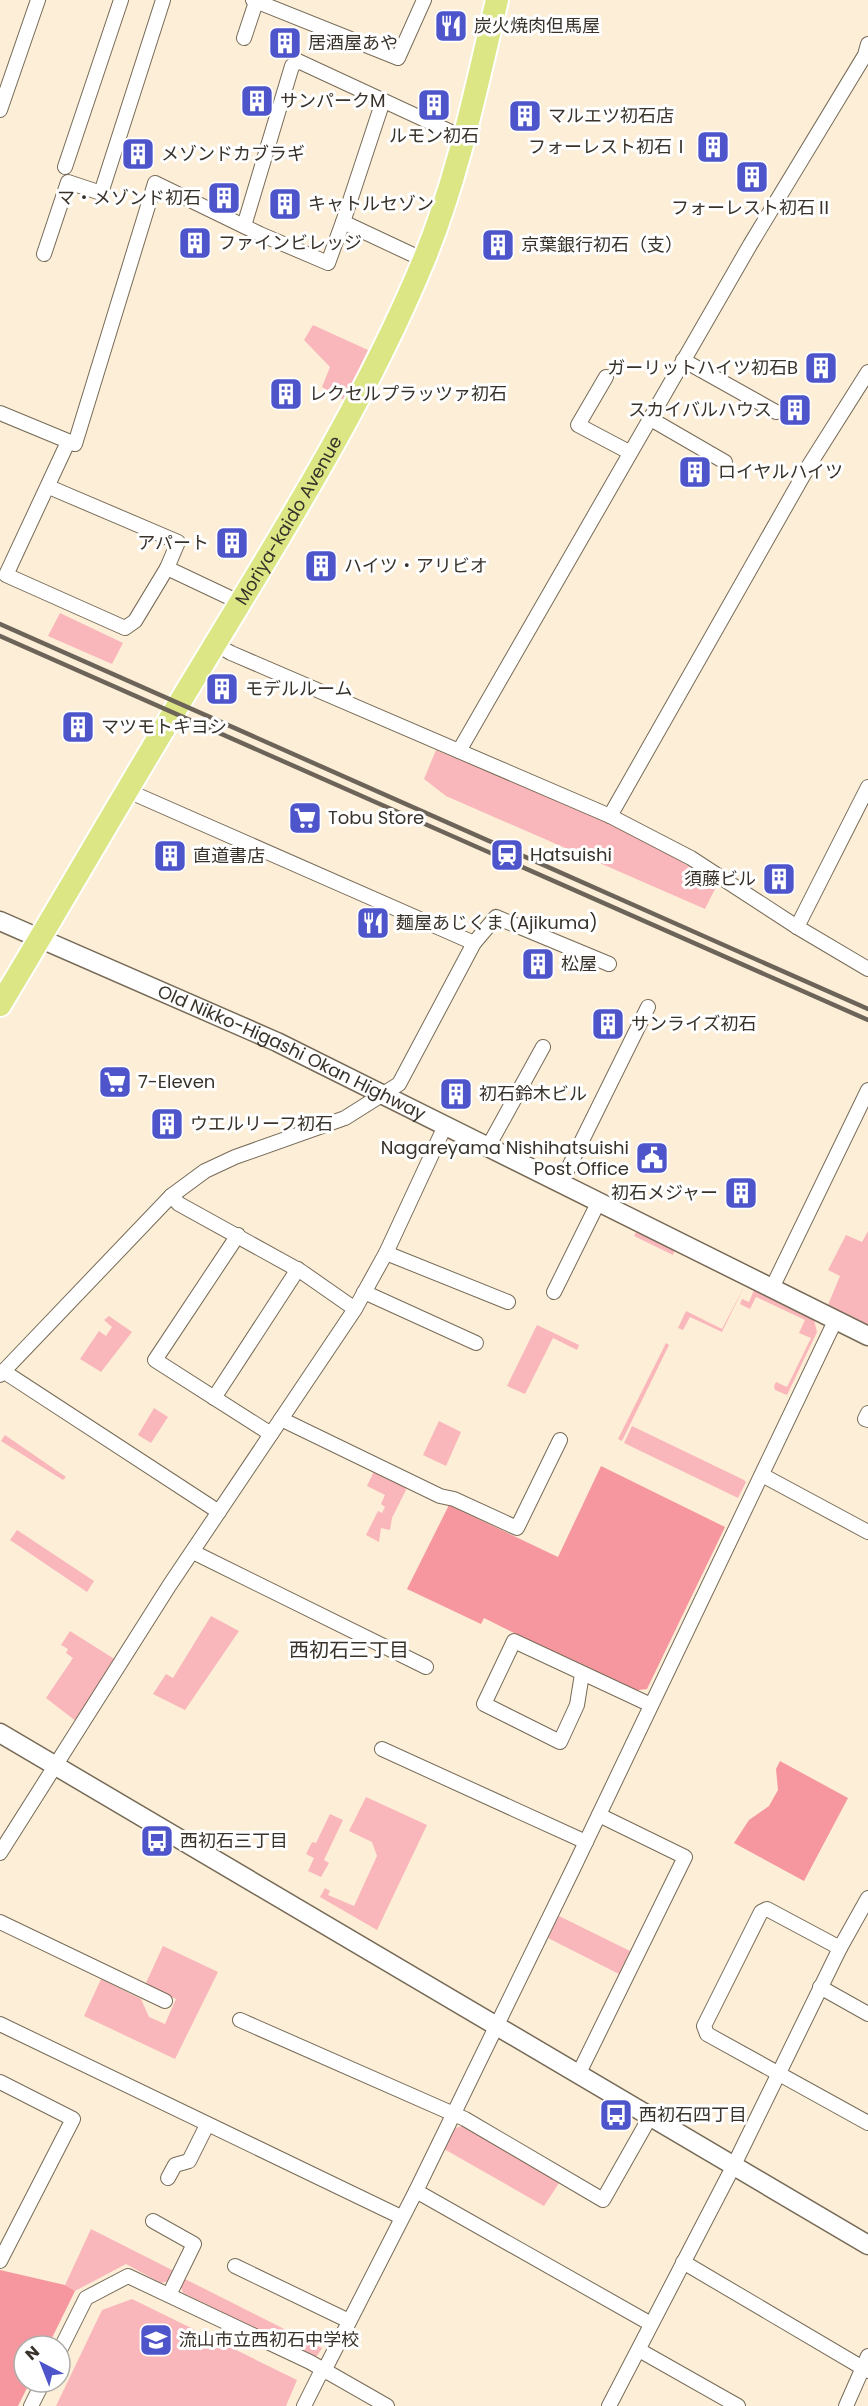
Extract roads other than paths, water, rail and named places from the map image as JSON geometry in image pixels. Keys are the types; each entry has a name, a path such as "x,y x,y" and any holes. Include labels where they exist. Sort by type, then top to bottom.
{"main road":[{"name":"Moriya-kaido Avenue","path":"0,1005 241,603 345,424 387,343 424,260 454,174 497,0"}],"street":[{"path":"0,110 38,0"},
{"path":"65,167 121,0"},
{"path":"44,254 68,182 101,192 164,0"},
{"path":"244,38 254,1 398,58 424,0"},
{"path":"459,751 682,360 866,55 868,44"},
{"path":"244,226 292,66 298,61 464,138"},
{"path":"0,413 75,444 155,183 328,263 383,101"},
{"path":"343,222 424,260"},
{"path":"682,360 776,412"},
{"path":"610,816 808,467 868,372"},
{"path":"606,376 578,425 629,452"},
{"path":"649,418 725,462"},
{"path":"49,487 178,542 166,568 135,621 125,628 6,575 68,442"},
{"path":"166,568 241,603"},
{"path":"215,644 610,816 691,858 797,927 868,969"},
{"path":"797,927 868,787"},
{"path":"128,791 474,943"},
{"path":"219,1512 2,1373 171,1196 205,1171 345,1118 399,1084 474,943 496,917 609,964"},
{"name":"Old Nikko-Higashi Okan Highway","path":"0,921 216,1014 868,1336"},
{"path":"561,1183 648,1007"},
{"path":"488,1147 543,1047"},
{"path":"772,1288 868,1090"},
{"path":"0,1853 193,1551 355,1309 386,1253 445,1126"},
{"path":"171,1196 178,1204 298,1269 355,1309"},
{"path":"554,1292 599,1202"},
{"path":"238,1235 156,1360 271,1434"},
{"path":"386,1253 508,1302"},
{"path":"214,1398 298,1269"},
{"path":"364,1292 476,1343"},
{"path":"304,2406 454,2115 836,1319"},
{"path":"868,1413 865,1419 868,1420"},
{"path":"281,1419 440,1497 454,1499 517,1528 560,1440"},
{"path":"762,1475 868,1532"},
{"path":"193,1551 426,1667"},
{"path":"582,1674 577,1705 560,1742 484,1704 514,1641 651,1705"},
{"path":"0,1733 868,2245"},
{"path":"382,1749 586,1842"},
{"path":"578,2075 685,1857 599,1815"},
{"path":"609,2406 733,2167 840,1948 867,1905"},
{"path":"840,1948 767,1909 761,1912 704,2026 707,2034 868,2123"},
{"path":"0,1922 165,2001"},
{"path":"820,1987 868,2014"},
{"path":"240,2020 454,2115 603,2200 650,2117"},
{"path":"0,2024 401,2217"},
{"path":"0,2082 73,2119 0,2260"},
{"path":"168,2178 175,2165 189,2161 207,2125"},
{"path":"416,2191 651,2324"},
{"path":"153,2221 194,2244 169,2295"},
{"path":"683,2262 866,2365 846,2406"},
{"path":"235,2266 349,2321"},
{"path":"68,2334 86,2298 128,2276 324,2371 387,2406"},
{"path":"639,2350 738,2406"}],"railway":[{"path":"0,624 868,1009"},
{"path":"0,636 868,1020"}],"place":[{"name":"炭火焼肉但馬屋","path":"451,26"},
{"name":"居酒屋あや","path":"285,43"},
{"name":"サンパークM","path":"257,101"},
{"name":"ルモン初石","path":"434,105"},
{"name":"マルエツ初石店","path":"525,116"},
{"name":"フォーレスト初石Ⅰ","path":"713,147"},
{"name":"メゾンドカブラギ","path":"138,154"},
{"name":"フォーレスト初石Ⅱ","path":"752,177"},
{"name":"マ・メゾンド初石","path":"224,198"},
{"name":"キャトルセゾン","path":"285,204"},
{"name":"ファインビレッジ","path":"195,243"},
{"name":"京葉銀行初石（支）","path":"498,245"},
{"name":"ガーリットハイツ初石B","path":"821,368"},
{"name":"レクセルプラッツァ初石","path":"286,394"},
{"name":"スカイバルハウス","path":"795,410"},
{"name":"ロイヤルハイツ","path":"695,472"},
{"name":"アパート","path":"232,543"},
{"name":"ハイツ・アリビオ","path":"321,566"},
{"name":"モデルルーム","path":"222,689"},
{"name":"マツモトキヨシ","path":"78,727"},
{"name":"Tobu Store","path":"305,818"},
{"name":"Hatsuishi","path":"507,855"},
{"name":"直道書店","path":"170,856"},
{"name":"須藤ビル","path":"779,879"},
{"name":"麺屋あじくま (Ajikuma)","path":"373,923"},
{"name":"松屋","path":"538,964"},
{"name":"サンライズ初石","path":"608,1024"},
{"name":"7-Eleven","path":"115,1082"},
{"name":"初石鈴木ビル","path":"456,1094"},
{"name":"ウエルリーフ初石","path":"167,1124"},
{"name":"Nagareyama Nishihatsuishi Post Office","path":"652,1158"},
{"name":"初石メジャー","path":"741,1193"},
{"name":"西初石三丁目","path":"157,1841"},
{"name":"西初石四丁目","path":"616,2115"},
{"name":"流山市立西初石中学校","path":"156,2340"}],"district":[{"name":"西初石三丁目","path":"349,1650"}]}
